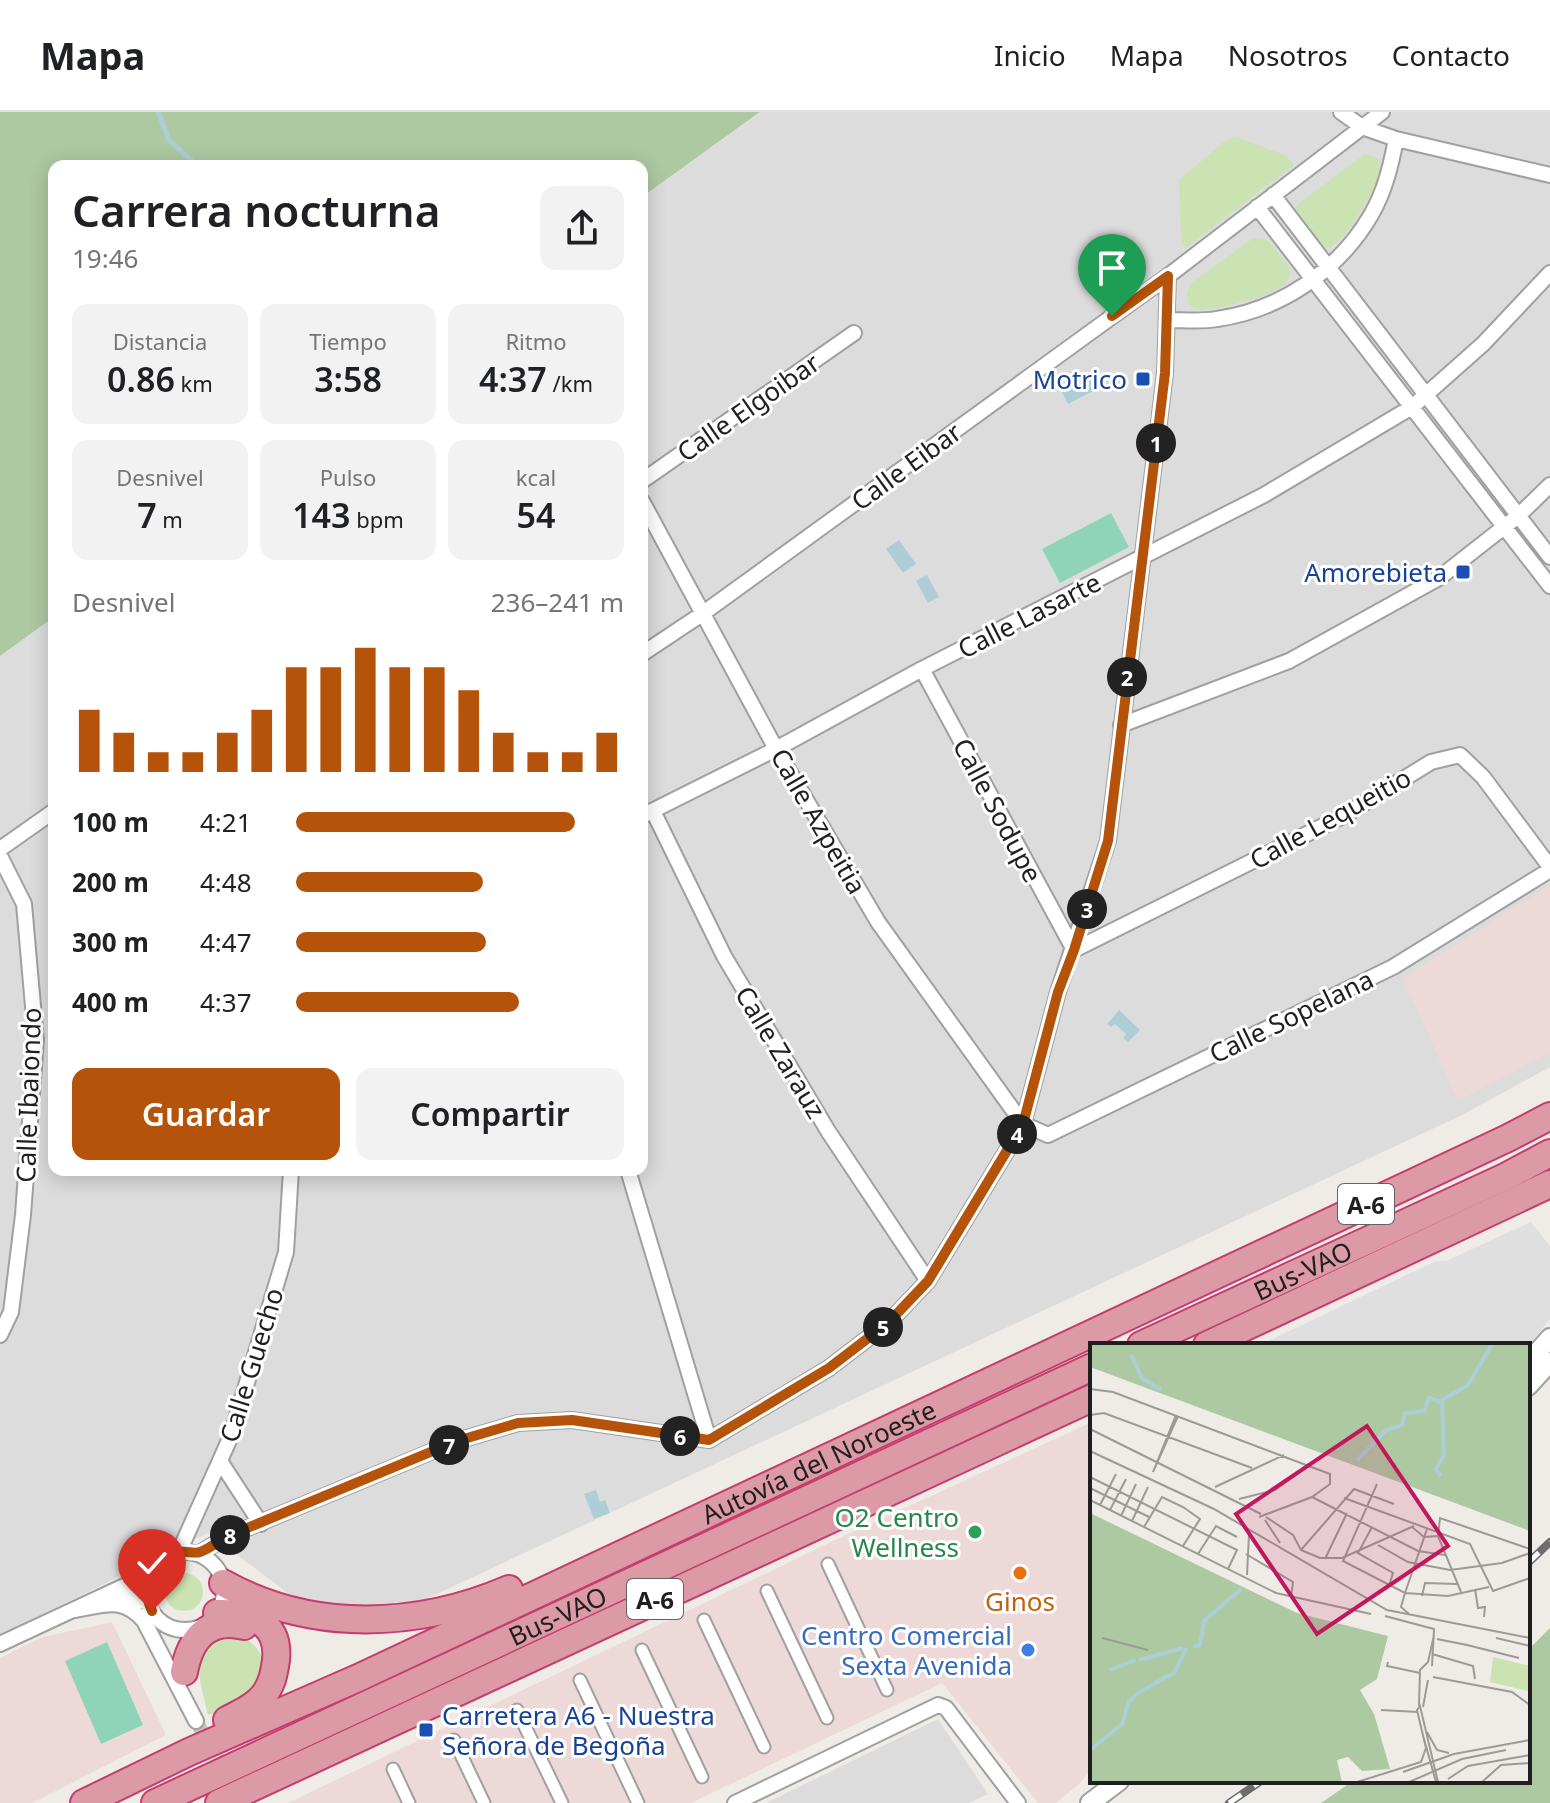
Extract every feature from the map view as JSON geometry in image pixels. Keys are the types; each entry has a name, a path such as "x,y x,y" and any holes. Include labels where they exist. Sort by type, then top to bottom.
{"highway":[{"name":"Autovía del Noroeste","path":"84,1803 189,1752 358,1678 1550,1116"},
{"name":"Bus-VAO","path":"1145,1343 1493,1183 1550,1153"},
{"name":"A-6","path":"1211,1343 1550,1184"},
{"name":"Bus-VAO","path":"155,1803 1090,1368"},
{"name":"A-6","path":"219,1803 1090,1399"},
{"path":"221,1577 242,1594 289,1610 355,1621 418,1617 470,1604 539,1576 570,1578"},
{"path":"189,1752 218,1725 252,1707 274,1678 277,1650 268,1628 254,1617 239,1612 217,1613"},
{"path":"182,1681 188,1651 197,1638 211,1628 227,1624 247,1627 257,1633 264,1640 275,1664"}],"street":[{"path":"1341,112 1362,127 1396,139 1550,175"},
{"name":"Calle Eibar","path":"648,650 1168,276 1382,112"},
{"path":"1167,320 1215,320 1251,312 1283,299 1328,268 1351,245 1372,213 1388,177 1396,139"},
{"path":"1273,195 1550,557"},
{"path":"1257,207 1550,586"},
{"name":"Calle Lasarte","path":"648,814 776,749 922,669 1264,495 1412,407 1483,344 1550,273"},
{"path":"198,1554 228,1536 457,1441 518,1423 572,1420 709,1440 829,1368 889,1322 928,1281 1023,1124 1058,992 1108,841 1165,373 1168,276"},
{"name":"Calle Elgoibar","path":"648,477 854,333"},
{"path":"1121,725 1289,661 1439,578 1518,516 1550,485"},
{"name":"Calle Azpeitia","path":"648,512 776,749 878,922 1023,1124"},
{"name":"Calle Sodupe","path":"922,669 1074,950"},
{"name":"Calle Lequeitio","path":"1074,950 1345,815 1431,762 1460,755 1483,777 1550,868"},
{"name":"Calle Zarauz","path":"648,814 724,956 828,1131 928,1281"},
{"path":"0,849 48,815"},
{"name":"Calle Ibaiondo","path":"0,856 24,904 36,1040 23,1215 11,1312 0,1335"},
{"name":"Calle Sopelana","path":"1023,1124 1048,1135 1393,967 1550,868"},
{"name":"Calle Guecho","path":"179,1552 231,1436 286,1252 291,1176"},
{"path":"630,1176 709,1440"},
{"path":"1530,1361 1550,1338"},
{"path":"1530,1384 1550,1362"},
{"path":"220,1461 254,1527"},
{"path":"158,1619 176,1629 187,1630 199,1627 217,1613 224,1594 221,1577 223,1549 231,1540 254,1527"},
{"path":"182,1681 158,1619 148,1603 146,1593 150,1574 157,1564 179,1552 198,1554 209,1560 221,1577"},
{"path":"828,1564 887,1690"},
{"path":"0,1644 150,1574"},
{"path":"767,1591 827,1718"},
{"path":"101,1598 130,1596 148,1603"},
{"path":"75,1610 117,1603 133,1609 182,1681"},
{"path":"704,1620 764,1747"},
{"path":"182,1681 179,1648 187,1630"},
{"path":"642,1650 702,1777"},
{"path":"580,1680 638,1803"},
{"path":"735,1803 938,1705 946,1708 1018,1803"},
{"path":"517,1710 562,1803"},
{"path":"454,1740 484,1803"},
{"path":"393,1769 409,1803"},
{"path":"1075,1803 1100,1783"},
{"path":"1090,1803 1116,1783"}],"shaded area":[{"path":"761,112 1550,112 1550,1067 1462,1115 415,1604 364,1607 296,1599 208,1533 0,1635 0,656 48,621 48,1176 648,1176 648,193"},
{"path":"1550,885 1550,1052 1458,1101 1403,978"},
{"path":"1531,1222 1550,1246 1550,1319 1530,1344 1264,1343 1436,1261 1446,1261"},
{"path":"1090,1423 1090,1771 1079,1784 1056,1803 1038,1803 942,1683 691,1803 288,1803 833,1541"},
{"path":"112,1622 166,1735 32,1803 0,1803 0,1658 40,1638"},
{"path":"938,1719 988,1794 969,1803 766,1803"}],"green space":[{"path":"0,112 760,112 648,193 648,160 48,160 48,621 0,656"},
{"path":"1236,137 1285,155 1294,165 1187,247 1182,244 1181,238 1179,180 1226,140"},
{"path":"1365,154 1379,159 1377,181 1371,194 1356,220 1331,248 1318,247 1299,222 1297,205"},
{"path":"1252,239 1269,241 1290,268 1285,284 1265,295 1226,306 1194,309 1188,303 1187,293 1191,283"},
{"path":"1111,513 1129,547 1060,583 1042,549"},
{"path":"184,1573 197,1579 203,1592 197,1605 184,1611 171,1605 165,1592 171,1579"},
{"path":"1550,1628 1550,1803 1321,1803 1350,1783 1530,1783 1530,1648"},
{"path":"240,1636 259,1651 263,1669 261,1678 248,1696 238,1703 208,1715 199,1674 203,1652 222,1639"},
{"path":"107,1642 143,1725 101,1744 65,1661"}],"water":[{"path":"1095,370 1103,386 1068,404 1060,388"},
{"path":"899,540 916,564 903,573 886,549"},
{"path":"927,575 939,597 928,603 916,581"},
{"path":"1119,1010 1140,1030 1128,1042 1123,1038 1126,1034 1115,1024 1111,1027 1107,1024"},
{"path":"596,1490 600,1502 605,1500 610,1513 594,1519 584,1494"}],"waterway":[{"path":"158,112 169,140 191,160"}],"tunnel":[{"path":"196,1721 241,1799"}],"railway":[{"path":"1530,1561 1550,1542"},
{"path":"1229,1803 1258,1783"}],"place":[{"name":"Motrico","path":"1143,379"},
{"name":"Amorebieta","path":"1463,572"},
{"name":"O2 Centro Wellness","path":"975,1532"},
{"name":"Ginos","path":"1020,1573"},
{"name":"Centro Comercial Sexta Avenida","path":"1028,1650"},
{"name":"Carretera A6 - Nuestra Señora de Begoña","path":"426,1730"}],"route":[{"path":"152,1611 146,1593 147,1584 157,1564 167,1556 179,1552 198,1554 228,1536 457,1441 518,1423 572,1420 709,1440 829,1368 889,1322 928,1281 1023,1124 1058,992 1108,841 1165,373 1168,276 1112,316"}]}
